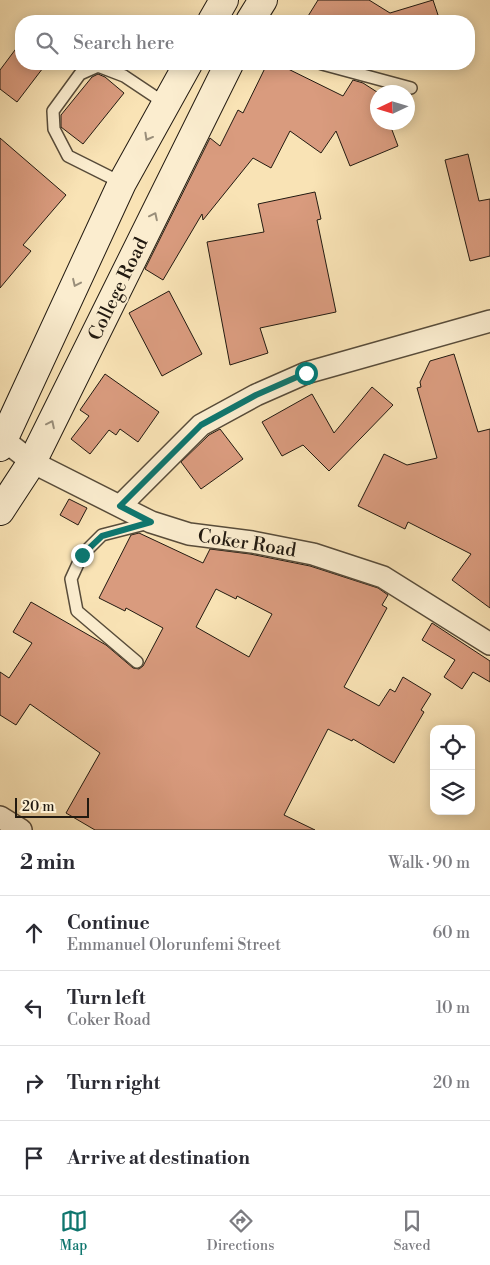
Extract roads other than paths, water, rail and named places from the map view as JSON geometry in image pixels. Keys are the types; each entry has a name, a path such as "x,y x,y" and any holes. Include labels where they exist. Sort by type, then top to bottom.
{"main road":[{"path":"215,15 224,0"},
{"path":"254,15 263,0"},
{"name":"College Road","path":"1,442 122,183 185,70"},
{"name":"College Road","path":"0,511 32,462 226,70"}],"street":[{"path":"120,506 201,425 256,395 306,373 490,321"},
{"name":"Coker Road","path":"1,442 32,462 151,522 189,534 252,542 343,562 383,577 490,644"},
{"path":"0,817 21,830"}],"lane":[{"path":"89,70 80,74 53,111 54,129 68,156 122,183"},
{"path":"108,70 124,76 166,104"},
{"path":"344,70 400,85"},
{"path":"137,662 77,612 71,579 82,555 102,536 151,522"}]}
